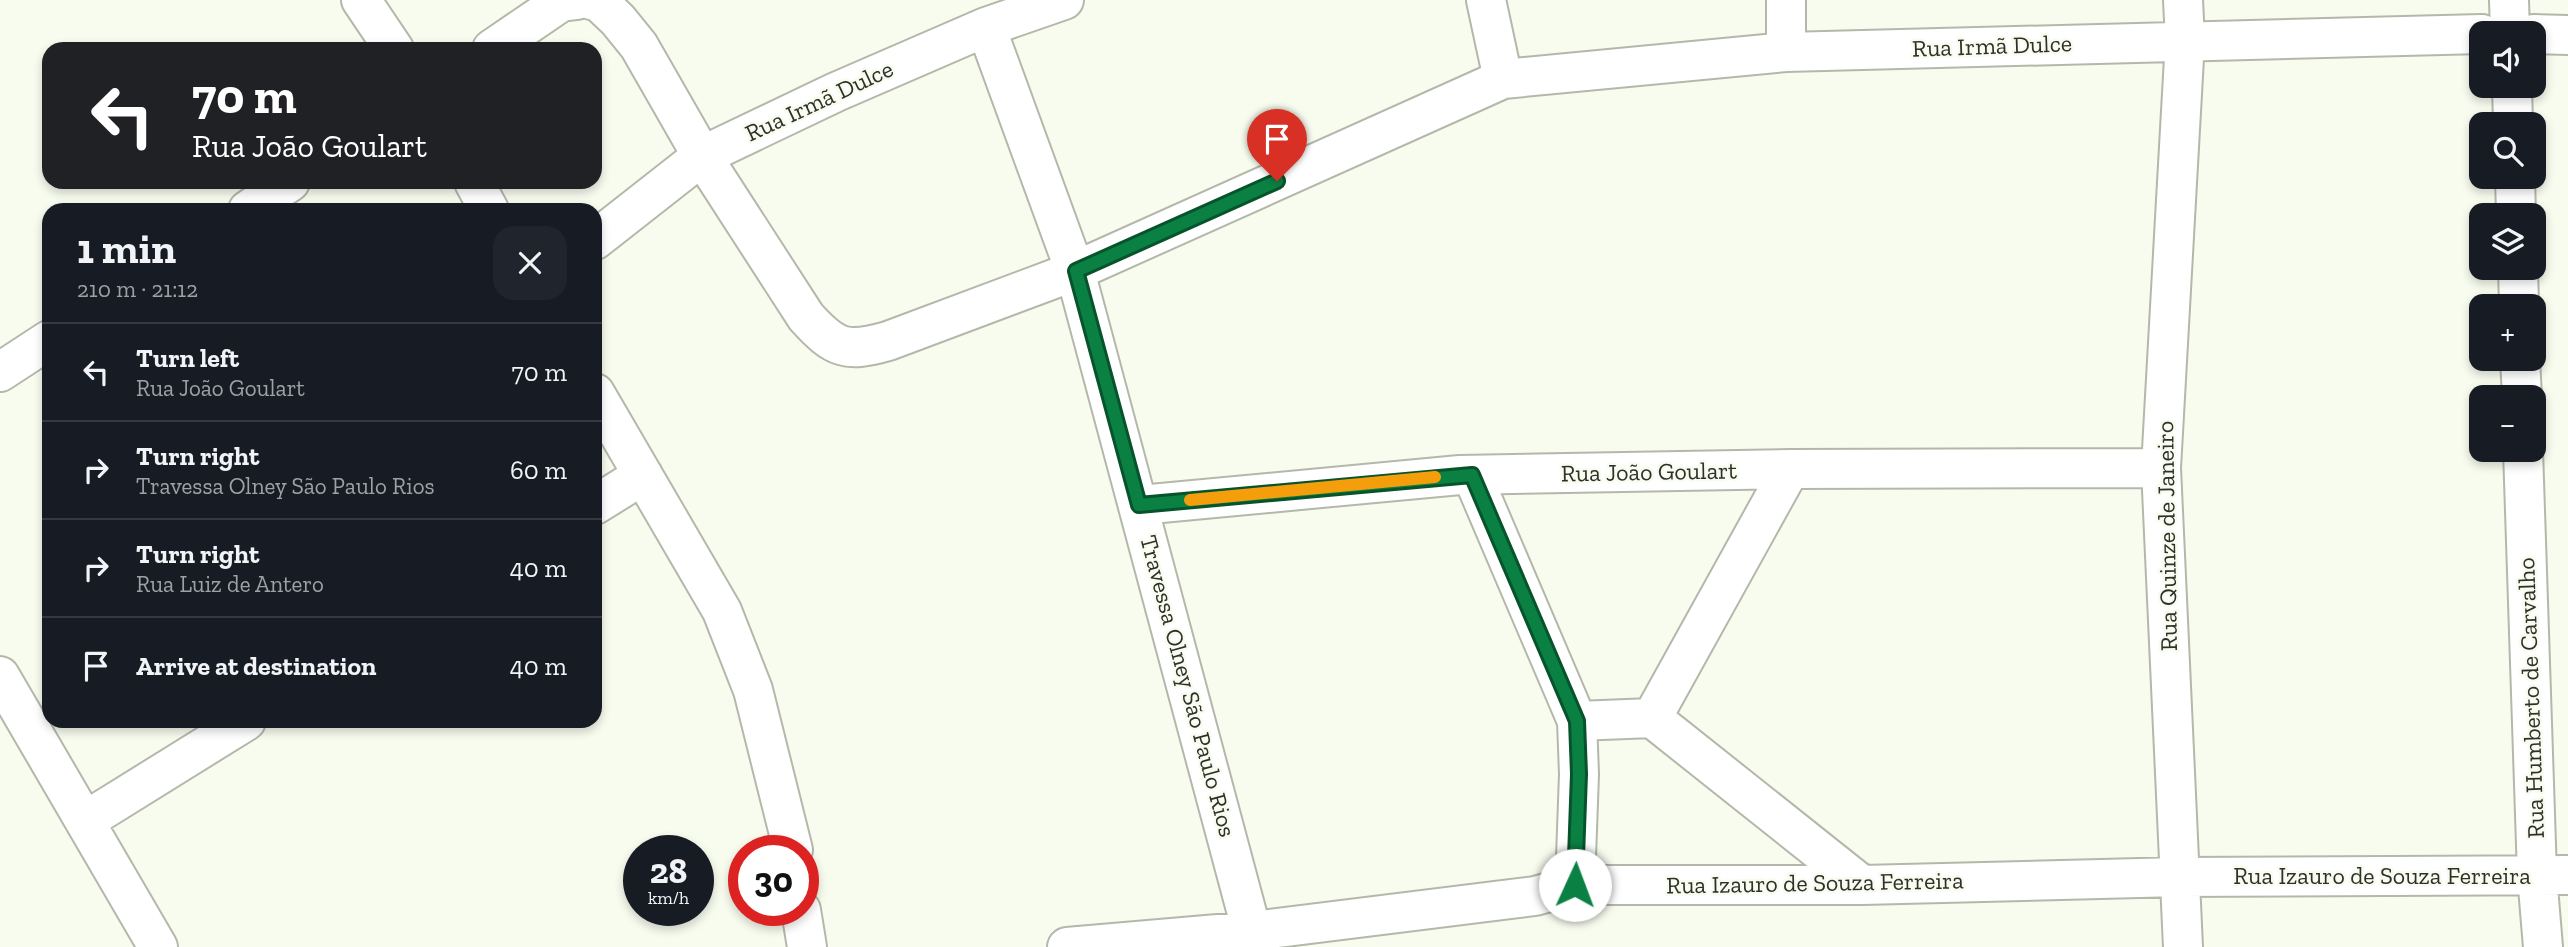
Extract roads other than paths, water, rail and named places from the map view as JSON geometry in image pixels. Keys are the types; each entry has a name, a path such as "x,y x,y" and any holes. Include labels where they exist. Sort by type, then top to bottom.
{"street":[{"path":"361,0 389,42"},
{"path":"502,42 561,2 577,0"},
{"path":"591,0 599,2 618,20 639,46 702,156"},
{"name":"Rua Irmã Dulce","path":"602,235 702,156 836,92 986,27 1064,0"},
{"path":"1486,0 1503,79"},
{"path":"1786,0 1786,52"},
{"name":"Rua Quinze de Janeiro","path":"2183,0 2185,40 2161,468 2183,947"},
{"path":"2509,0 2510,21"},
{"name":"Travessa Olney São Paulo Rios","path":"986,27 1076,271 1255,939"},
{"name":"Rua Irmã Dulce","path":"702,156 806,317 823,336 843,347 867,347 1076,271 1503,79 1786,52 2469,34"},
{"path":"2546,34 2568,34"},
{"path":"258,203 280,189"},
{"path":"0,372 42,345"},
{"path":"602,405 722,611 753,691 789,835"},
{"name":"Rua Humberto de Carvalho","path":"2524,462 2552,875 2543,947"},
{"name":"Rua João Goulart","path":"1139,505 1472,475 1790,469 2161,468"},
{"path":"1652,718 1790,469"},
{"path":"602,501 643,475"},
{"path":"1472,475 1577,721 1579,774 1575,885"},
{"path":"0,676 158,947"},
{"path":"1577,721 1652,718 1862,885"},
{"path":"85,821 235,728"},
{"name":"Rua Izauro de Souza Ferreira","path":"1067,947 1255,939 1535,896 1575,885 1862,885 2179,877 2552,875"},
{"path":"804,926 807,947"}]}
